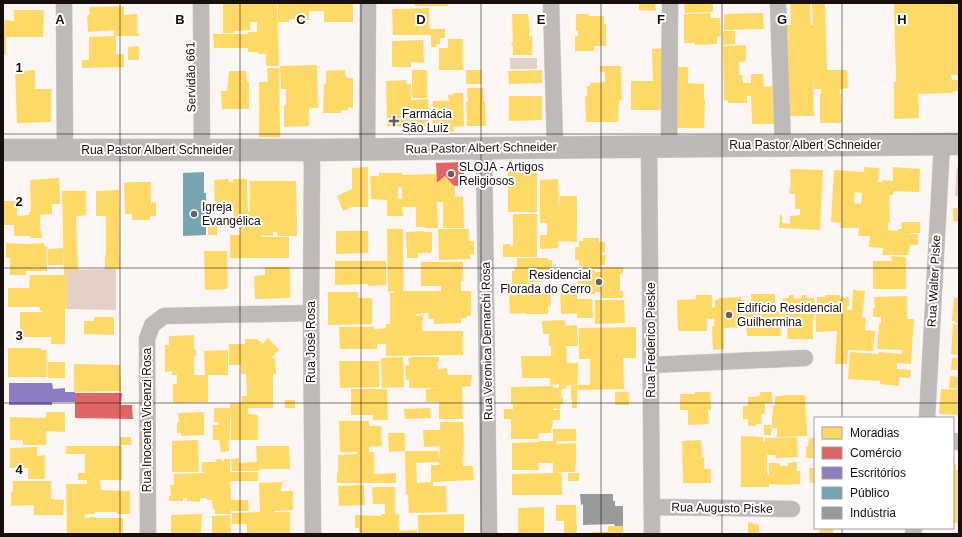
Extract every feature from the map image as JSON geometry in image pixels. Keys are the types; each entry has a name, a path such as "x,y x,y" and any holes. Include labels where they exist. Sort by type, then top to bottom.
{"main road":[{"name":"Rua Pastor Albert Schneider","path":"3,150 197,151 951,144"}],"street":[{"path":"64,3 65,150"},
{"name":"Servidão 661","path":"190,3 197,151"},
{"path":"197,151 201,3"},
{"path":"367,149 368,3"},
{"path":"551,3 554,147"},
{"name":"Rua Frederico Pieske","path":"652,534 651,365 659,146 670,3"},
{"path":"778,3 783,146"},
{"name":"Rua Walter Piske","path":"927,417 951,144"},
{"name":"Rua Veronica Demarchi Rosa","path":"484,149 489,534"},
{"name":"Rua José Rosa","path":"311,150 313,534"},
{"name":"Rua Inocenta Vicenzi Rosa","path":"148,534 146,339 152,325 164,316 311,313"},
{"path":"651,365 805,358"},
{"name":"Rua Augusto Piske","path":"652,507 792,510"}],"building: Moradias":[{"path":"223,3 277,3 279,66 266,66 266,54 248,52 248,48 214,48 213,34 248,34 248,32 257,32 257,22 250,22 250,30 234,31 234,33 223,33"},
{"path":"278,3 353,3 353,22 324,22 324,11 309,11 309,20 289,19 289,22 278,22"},
{"path":"415,3 448,3 448,6 415,6"},
{"path":"639,3 655,3 656,11 639,10"},
{"path":"684,3 713,3 713,12 685,13"},
{"path":"790,3 810,3 811,25 813,25 812,3 825,3 827,70 847,70 848,88 840,89 842,123 820,123 821,89 814,89 814,81 813,81 814,116 786,116 787,25 791,25"},
{"path":"894,3 959,3 959,75 951,75 951,78 952,80 959,80 959,91 953,91 953,93 918,94 919,118 894,119 894,82 896,82"},
{"path":"124,6 124,15 137,14 137,33 139,33 139,36 116,36 116,54 124,54 124,67 82,68 82,60 89,60 89,37 114,36 114,30 88,32 87,16 90,14 89,7"},
{"path":"429,8 430,29 445,29 445,38 440,38 440,44 437,44 436,47 431,47 431,35 393,35 392,9"},
{"path":"14,10 44,10 43,37 6,37 6,55 3,55 3,20 14,21"},
{"path":"710,13 711,18 720,18 721,36 717,37 717,44 695,45 695,43 684,43 684,14"},
{"path":"763,13 764,29 724,30 724,14"},
{"path":"512,14 528,14 529,36 532,36 532,55 513,55 513,46 511,43 513,43"},
{"path":"576,14 604,16 604,24 606,24 606,46 594,46 594,51 575,51 575,36 578,36 578,31 576,31"},
{"path":"723,31 735,31 735,44 723,45"},
{"path":"448,39 463,39 463,70 439,70 439,48 448,48"},
{"path":"423,40 424,63 411,62 411,67 392,67 392,41"},
{"path":"746,45 746,61 739,62 739,75 743,75 743,83 751,83 751,74 763,74 764,87 775,86 777,124 752,124 751,96 747,96 747,103 728,103 728,101 724,100 723,46"},
{"path":"139,46 139,60 128,60 128,47"},
{"path":"667,48 662,110 631,110 631,81 653,81 652,49"},
{"path":"317,65 318,108 309,108 309,126 284,127 286,89 281,89 280,66"},
{"path":"600,66 621,66 622,100 619,100 618,122 586,122 585,97 587,96 587,86 590,86 590,83 605,82 605,72 600,72"},
{"path":"675,67 688,67 688,83 704,84 704,128 676,128"},
{"path":"267,68 279,68 280,137 259,137 259,82 268,82"},
{"path":"35,70 35,89 51,89 51,122 17,123 15,71"},
{"path":"345,70 346,78 353,78 353,108 348,107 348,110 341,110 341,113 323,113 326,71"},
{"path":"412,70 427,70 427,98 412,98"},
{"path":"466,70 482,70 482,84 466,84"},
{"path":"542,70 542,83 509,84 508,71"},
{"path":"229,71 246,71 247,82 249,82 249,109 222,109 221,91 227,91"},
{"path":"406,80 406,84 411,84 411,100 428,99 428,127 387,126 386,81"},
{"path":"467,88 483,88 486,126 467,126"},
{"path":"453,93 463,93 464,126 453,127 454,132 432,132 433,101 449,101 448,95 453,95"},
{"path":"509,96 542,96 542,120 509,121"},
{"path":"368,167 368,207 352,207 343,211 337,196 352,189 352,168"},
{"path":"864,167 879,168 878,182 883,182 883,180 893,181 893,167 920,169 919,192 894,191 893,195 889,195 890,222 888,222 888,230 897,231 898,229 902,229 901,222 920,222 920,233 910,233 910,235 918,234 918,245 910,245 908,255 882,255 883,248 869,247 870,236 858,236 859,228 840,228 841,223 831,222 834,170 864,172","holes":["855,192 862,193 861,204 854,203"]},
{"path":"790,169 823,170 820,230 779,228 780,215 782,215 782,223 790,224 790,216 800,215 800,209 795,209 795,194 789,194 791,182"},
{"path":"508,171 537,171 537,212 508,212"},
{"path":"379,173 402,173 402,175 437,174 438,182 445,176 455,186 455,197 463,196 464,228 443,228 443,202 437,202 438,228 416,227 416,207 402,207 403,216 387,216 387,200 371,199 370,176 379,176","holes":["398,187 402,187 402,199 398,199"]},
{"path":"59,178 60,204 52,204 52,214 40,215 40,231 42,238 14,236 14,225 3,225 3,201 17,201 17,216 29,215 29,212 31,212 30,180"},
{"path":"228,179 229,182 233,182 233,179 247,179 248,212 250,212 250,181 296,181 297,236 278,236 277,232 273,232 273,236 262,235 262,237 289,237 289,258 230,258 230,235 240,235 240,221 238,224 234,224 233,206 215,206 214,180"},
{"path":"558,179 559,205 560,196 577,196 577,242 558,241 558,248 540,249 540,235 547,235 547,223 540,223 540,180"},
{"path":"151,182 151,203 156,202 156,216 150,216 150,220 132,220 132,214 125,214 124,183"},
{"path":"119,190 120,269 105,270 106,216 96,216 96,191"},
{"path":"62,191 86,191 86,215 76,216 78,270 67,270 65,344 51,344 51,337 20,337 20,312 42,311 40,311 40,307 8,307 8,288 29,288 30,275 64,275"},
{"path":"953,208 959,208 959,222 953,221"},
{"path":"513,214 537,214 537,257 503,257 503,244 510,244 510,247 513,245"},
{"path":"217,223 217,235 208,235 208,224"},
{"path":"387,229 403,229 403,291 441,291 441,286 421,286 421,262 463,262 463,281 461,281 461,291 471,291 471,316 461,318 461,323 434,324 434,319 429,319 428,313 416,314 416,316 423,315 422,331 463,331 463,355 386,356 386,344 377,344 377,349 340,349 339,327 374,327 374,329 386,328 386,324 390,324 390,293 395,291 388,292"},
{"path":"438,229 469,229 469,241 474,241 474,254 470,254 470,259 439,260"},
{"path":"336,231 368,231 368,253 336,254"},
{"path":"406,232 432,232 431,253 418,253 418,258 407,258"},
{"path":"583,238 599,238 599,242 605,242 605,252 602,252 602,255 606,255 605,265 600,265 600,269 583,269 583,266 579,266 579,260 575,260 575,247 579,247 579,241 583,241"},
{"path":"6,243 44,243 45,247 47,247 47,271 26,271 26,275 10,275 10,258 6,258"},
{"path":"63,248 63,265 48,265 48,249"},
{"path":"204,251 227,251 227,289 205,290"},
{"path":"891,256 906,257 906,289 873,289 873,261 892,261"},
{"path":"517,258 548,258 548,260 552,260 553,275 549,276 548,278 542,278 542,282 512,284 512,271 515,271 514,267 517,267"},
{"path":"335,261 386,261 386,285 335,285"},
{"path":"265,267 290,267 290,298 255,299 254,276 265,275"},
{"name":"Residencial Florada do Cerro","path":"601,267 623,267 623,274 620,274 620,291 623,291 623,298 601,298 601,292 589,294 589,291 581,291 581,289 578,289 578,275 581,275 581,273 589,273 588,270 601,272"},
{"path":"560,284 577,285 577,299 592,299 593,318 577,318 577,313 561,314"},
{"path":"550,290 551,307 548,306 548,314 510,314 509,291"},
{"path":"853,290 865,291 862,317 866,318 865,330 875,331 873,351 848,350 847,364 835,364 837,331 816,332 816,310 818,310 817,297 825,297 825,295 840,295 840,298 849,297 849,306 847,306 847,310 852,310"},
{"path":"328,292 358,292 358,298 372,298 372,324 328,325"},
{"path":"751,294 775,294 776,311 781,311 781,301 783,301 783,298 789,298 789,295 794,295 794,299 802,298 802,295 807,295 807,298 814,298 815,315 813,320 813,339 787,339 788,320 783,320 783,315 781,316 781,336 747,336 746,327 724,328 724,349 713,350 712,326 714,326 714,319 707,319 707,331 678,331 677,300 696,299 696,295 712,295 712,308 715,307 715,300 719,300 719,298 741,297 741,300 745,300 745,307 747,311 751,311"},
{"path":"907,296 907,319 914,319 911,364 897,363 897,369 911,370 910,378 899,377 899,386 880,384 880,381 848,379 850,352 902,354 902,350 877,349 879,323 881,323 881,317 873,317 873,308 875,308 874,297"},
{"path":"954,298 959,298 959,324 952,321"},
{"path":"595,300 624,300 625,323 595,324"},
{"path":"94,317 114,317 114,335 84,334 84,321 94,321"},
{"path":"565,320 565,326 577,325 578,346 566,346 567,363 578,363 577,408 572,408 571,385 567,385 566,389 562,389 561,398 563,398 563,404 560,404 560,409 553,408 553,410 560,410 560,420 553,420 551,433 538,433 539,439 511,439 511,419 504,419 504,409 513,409 513,404 511,404 511,387 553,386 553,388 559,388 559,384 550,385 550,378 522,378 521,356 551,356 549,334 543,334 542,321"},
{"path":"953,324 959,325 959,355 951,354"},
{"path":"636,327 636,358 623,358 624,389 578,390 578,385 590,385 590,359 579,359 579,328"},
{"path":"194,335 194,349 196,349 196,356 194,356 194,375 205,375 204,351 228,350 228,375 208,375 208,402 173,403 173,384 177,384 177,375 172,375 172,371 165,372 165,345 169,345 169,336"},
{"path":"268,338 279,350 271,358 275,358 276,374 273,374 273,408 248,408 248,414 258,415 258,440 231,440 230,417 229,451 221,452 219,440 213,440 213,425 219,425 218,422 214,422 214,408 230,408 230,403 240,403 242,402 242,396 247,396 246,374 241,374 241,365 229,365 229,344 245,344 245,339 258,339 258,341 261,341 262,345"},
{"path":"8,348 41,348 41,350 47,350 47,377 8,377"},
{"path":"403,357 404,387 382,388 381,358"},
{"path":"439,357 439,361 437,362 438,369 447,368 448,375 472,375 471,386 462,387 463,419 439,419 439,402 426,402 426,389 439,387 409,388 409,380 406,380 405,366 409,365 408,358"},
{"path":"952,358 959,358 959,370 951,370"},
{"path":"339,361 379,361 379,387 340,388"},
{"path":"48,362 65,362 65,378 48,378"},
{"path":"74,364 120,365 121,391 74,392"},
{"path":"950,376 959,377 959,389 949,388"},
{"path":"351,389 387,389 388,420 373,420 373,415 351,415"},
{"path":"941,389 959,390 959,415 939,413"},
{"path":"615,392 629,392 629,405 615,405"},
{"path":"695,392 710,392 711,410 708,410 709,424 688,425 688,410 680,410 680,394 695,394"},
{"path":"760,392 772,392 772,403 765,403 765,414 761,414 761,424 756,424 756,426 748,426 748,419 743,419 743,406 748,406 748,397 760,396"},
{"path":"805,395 807,436 777,437 777,428 772,428 773,406 775,406 775,396"},
{"path":"285,400 295,400 295,408 285,408"},
{"path":"430,408 431,418 405,419 404,409"},
{"path":"46,412 65,412 65,432 46,431 46,445 23,445 23,440 10,440 10,417 46,418"},
{"path":"204,412 204,435 181,436 181,433 177,433 177,422 179,422 178,413"},
{"path":"339,421 369,421 369,426 381,426 382,446 369,447 369,452 374,452 374,474 396,473 396,483 337,483 338,455 357,454 357,452 340,452"},
{"path":"440,422 463,422 463,466 473,466 474,480 433,482 433,486 446,486 447,512 409,513 408,495 406,495 405,451 438,451 439,460 440,446 424,447 423,430 440,430","holes":["439,462 439,465 431,465 431,482 417,483 416,463"]},
{"path":"764,425 771,425 771,435 764,435"},
{"path":"553,429 576,429 576,441 557,441 557,444 576,443 575,472 555,472 561,473 562,495 512,495 512,474 553,473 553,463 538,463 539,470 512,470 512,443 553,441"},
{"path":"388,433 405,433 405,451 389,452"},
{"path":"741,436 763,437 763,442 765,442 765,438 797,437 798,457 776,458 775,455 767,455 767,475 769,474 769,463 779,463 780,466 788,466 788,463 797,462 797,471 800,471 800,484 769,484 769,487 741,487"},
{"path":"120,437 131,437 131,445 120,445"},
{"path":"809,438 814,438 814,458 806,458 806,446 808,446"},
{"path":"198,440 199,472 172,472 172,441"},
{"path":"701,440 704,469 711,469 711,483 683,483 682,441"},
{"path":"66,446 122,446 122,480 100,480 101,490 99,490 130,491 130,514 117,514 117,512 95,512 95,514 85,514 85,519 91,517 123,518 123,534 67,534 66,484 87,484 87,480 78,480 78,473 85,473 85,454 66,454"},
{"path":"256,446 289,446 290,469 232,471 231,459 239,458 239,463 257,462"},
{"path":"37,447 37,456 45,455 45,479 28,479 28,468 10,468 10,448"},
{"path":"216,459 222,459 222,462 224,459 230,459 230,472 258,472 258,481 230,481 231,500 248,500 249,511 231,511 231,514 215,514 212,500 207,500 207,498 200,498 200,502 187,501 187,498 183,498 183,501 169,501 169,496 171,496 170,485 174,485 174,474 204,473 202,472 202,462 216,462"},
{"path":"954,464 956,464 956,470 959,470 959,523 954,523"},
{"path":"809,468 814,468 814,483 810,483"},
{"path":"568,473 579,473 579,481 568,481"},
{"path":"13,481 51,481 51,499 64,500 63,515 34,515 34,505 11,506"},
{"path":"282,482 281,491 293,491 293,510 274,512 290,512 290,534 247,534 247,524 232,524 232,513 260,512 259,483"},
{"path":"364,485 365,505 339,506 338,486"},
{"path":"372,487 395,487 395,514 399,514 399,531 417,530 417,534 359,534 359,528 355,528 355,515 381,516 381,514 385,514 385,504 373,504"},
{"path":"556,505 576,505 577,534 564,534 564,521 556,521"},
{"path":"544,507 544,534 518,534 518,508"},
{"path":"202,514 201,534 171,534 171,515"},
{"path":"464,514 464,534 418,534 418,515"},
{"path":"230,515 231,534 212,534 212,516"},
{"path":"748,522 759,525 759,534 748,534"},
{"path":"608,526 623,526 623,534 592,534 592,532 608,532"},
{"path":"820,529 834,529 833,534 819,534"}],"building: Comércio":[{"name":"SLOJA - Artigos Religiosos","path":"463,162 463,185 453,185 445,176 437,182 436,163"},
{"path":"75,393 122,393 121,405 132,405 133,419 75,418"}],"building: Escritórios":[{"path":"9,383 52,383 53,389 65,388 65,392 75,392 75,402 52,402 52,405 9,405"}],"building: Público":[{"name":"Igreja Evangélica","path":"204,172 204,193 206,193 206,235 183,236 183,173"}],"building: Indústria":[{"path":"580,494 613,494 615,506 623,506 623,526 615,526 614,524 583,525 583,504 581,505"}],"building: Outros":[{"path":"510,58 537,58 537,69 510,69"},
{"path":"957,167 959,167 959,196 955,196"},
{"path":"116,269 116,310 67,309 67,270"}],"place":[{"name":"Farmácia São Luiz","path":"394,121"},
{"name":"SLOJA - Artigos Religiosos","path":"451,174"},
{"name":"Igreja Evangélica","path":"194,214"},
{"name":"Residencial Florada do Cerro","path":"599,282"},
{"name":"Edifício Residencial Guilhermina","path":"729,315"}]}
